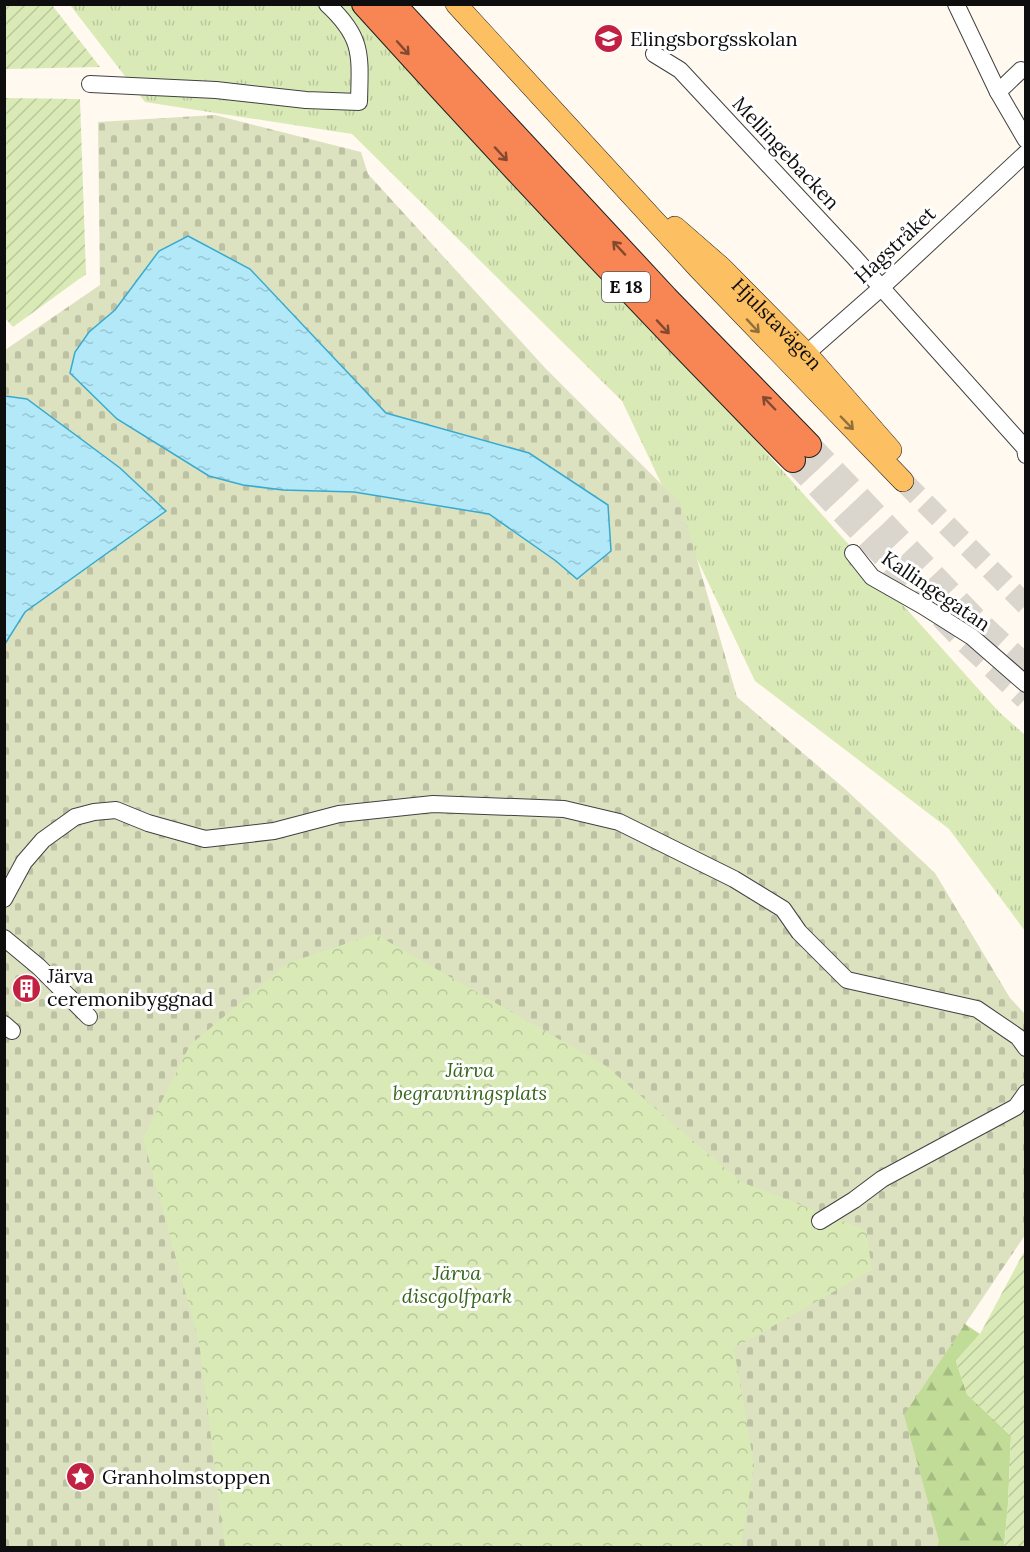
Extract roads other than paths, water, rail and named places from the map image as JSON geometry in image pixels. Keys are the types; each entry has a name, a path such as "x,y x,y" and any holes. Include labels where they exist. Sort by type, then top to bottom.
{"highway":[{"name":"E 18","path":"364,4 470,105"},
{"name":"E 18","path":"393,4 470,105 671,335 801,453"}],"main road":[{"name":"Hjulstavägen","path":"456,4 698,268 799,359 908,477"}],"street":[{"path":"90,84 216,90 306,100 359,102 360,67 356,40 346,22 327,4"},
{"path":"956,4 998,92 1026,140"},
{"name":"Mellingebacken","path":"654,54 680,70 1025,448 1026,455"},
{"path":"998,92 1021,70"},
{"name":"Hagstråket","path":"799,359 881,288 1026,153"},
{"name":"Kallingegatan","path":"853,553 872,577 972,637 1026,684"},
{"path":"4,899 24,862 43,840 75,817 94,812 116,810 148,823 205,839 274,831 339,814 433,804 564,809 619,822 657,839 744,885 783,909 799,932 847,980 977,1009 1018,1037 1026,1048"},
{"path":"4,938 39,967 89,1017"},
{"path":"820,1221 882,1179 1016,1107 1026,1093"}],"water":[{"path":"188,236 250,269 386,413 529,453 608,505 611,551 577,579 556,561 489,514 354,492 283,490 243,485 209,476 117,419 70,373 75,352 89,332 115,310 159,251"},
{"path":"5,396 27,399 120,468 166,511 25,612 5,644"}],"tunnel":[{"path":"809,445 976,620 1026,667"},
{"path":"793,460 960,636 1026,698"},
{"path":"903,481 1026,605"}],"place":[{"name":"Elingsborgsskolan","path":"609,39"},
{"name":"Järva ceremonibyggnad","path":"26,988"},
{"name":"Granholmstoppen","path":"81,1477"}],"park label":[{"name":"Järva begravningsplats","path":"470,1082"},
{"name":"Järva discgolfpark","path":"457,1284"}]}
